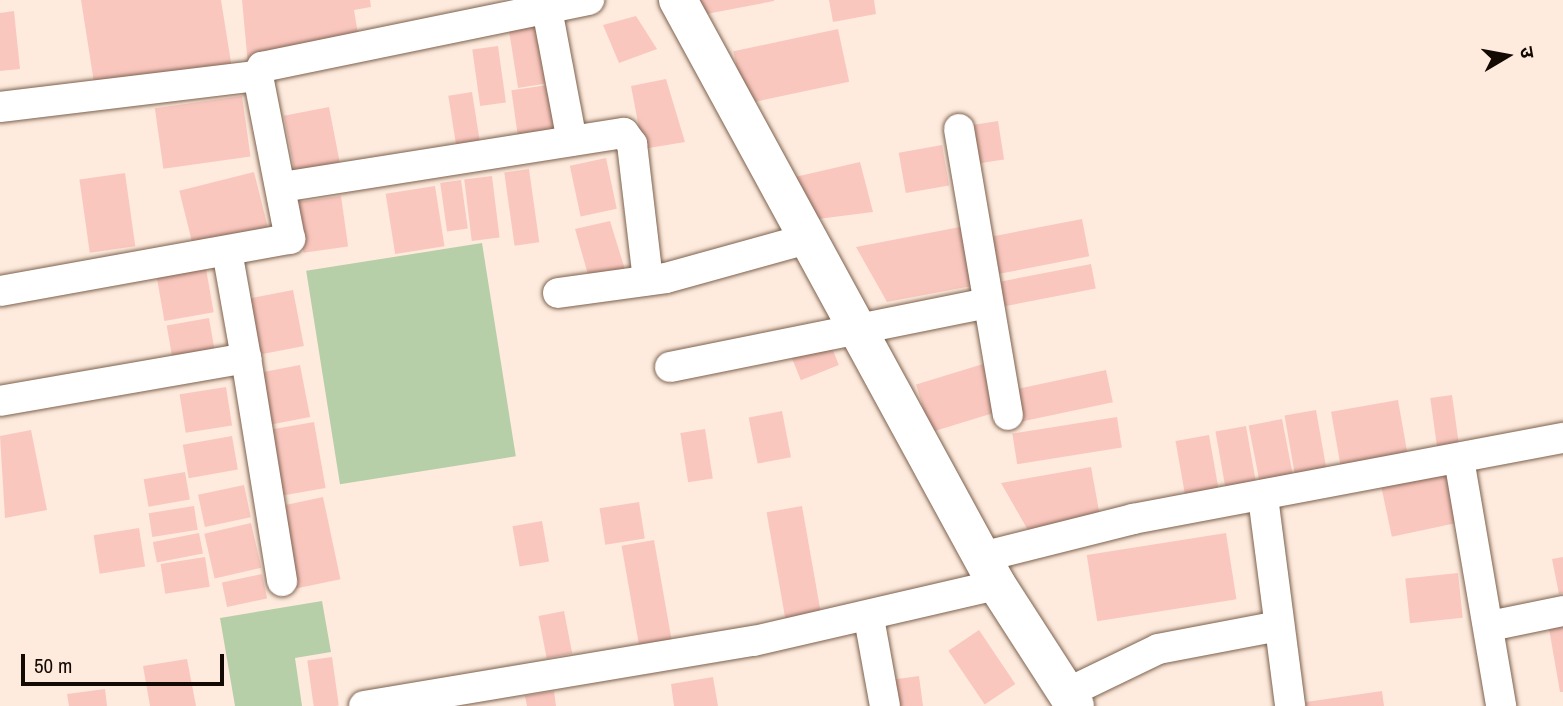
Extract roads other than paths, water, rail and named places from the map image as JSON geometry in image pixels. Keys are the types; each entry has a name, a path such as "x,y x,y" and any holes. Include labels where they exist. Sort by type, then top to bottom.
{"street":[{"path":"0,291 290,239 282,187 258,76 262,67 589,0"},
{"path":"678,0 990,571 1070,700 1158,649 1279,626"},
{"path":"547,9 572,141"},
{"path":"0,107 258,76"},
{"path":"959,129 1008,415"},
{"path":"282,187 624,133 632,144 648,280"},
{"path":"558,293 648,280 807,239"},
{"path":"227,251 282,581"},
{"path":"670,366 750,355 855,327 987,303"},
{"path":"0,401 246,358"},
{"path":"364,706 402,703 869,618 1133,519 1263,497 1563,438"},
{"path":"1459,459 1490,626 1501,706"},
{"path":"1263,497 1290,706"},
{"path":"1490,626 1563,611"},
{"path":"869,618 885,706"}]}
